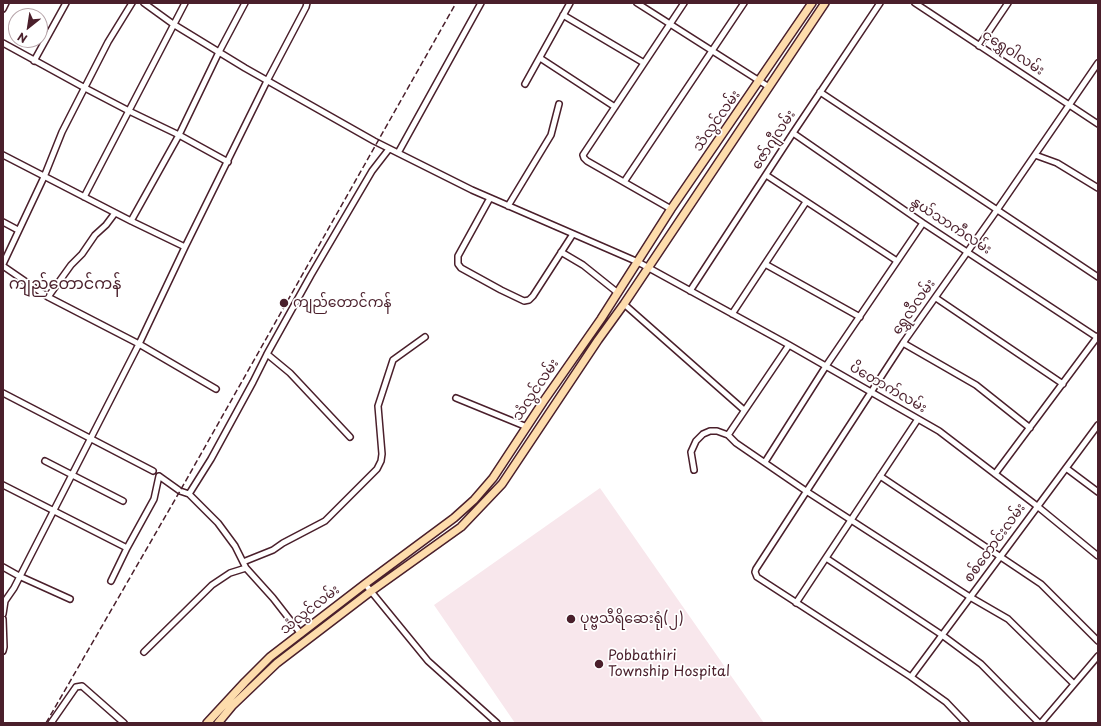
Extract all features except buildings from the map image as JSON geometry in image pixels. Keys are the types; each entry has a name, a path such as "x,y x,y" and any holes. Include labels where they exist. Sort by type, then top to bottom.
{"main road":[{"name":"သံလွင်လမ်း","path":"207,723 244,682 270,657 454,518 474,500 493,478 601,319 671,210 812,3"},
{"name":"သံလွင်လမ်း","path":"218,723 232,706 277,664 370,592 461,527 502,484 825,3"},
{"path":"244,682 251,688"}],"street":[{"path":"3,9 6,3"},
{"path":"34,61 66,3"},
{"path":"132,3 108,42 62,132 44,177 3,265 48,296 139,344 216,389"},
{"name":"ပိတောက်လမ်း","path":"144,3 173,24 267,81 398,153 490,198 648,267 789,345 939,431 1037,506 1098,556"},
{"path":"84,197 185,3"},
{"path":"131,221 179,135 219,52 246,3"},
{"path":"3,614 5,601 139,344 185,247 307,3"},
{"path":"398,153 481,3"},
{"path":"525,84 570,3"},
{"path":"637,3 769,87"},
{"path":"671,210 587,161 583,155 684,3"},
{"path":"624,182 744,3"},
{"name":"ဇော်ဂျီလမ်း","path":"690,291 880,3"},
{"name":"ငုရွှေဝါလမ်း","path":"915,3 1098,124"},
{"path":"979,46 1008,3"},
{"path":"563,15 644,63"},
{"path":"3,43 85,88 179,135 228,162"},
{"path":"540,58 615,107"},
{"name":"ရွှေလီလမ်း","path":"796,603 757,577 755,575 756,569 903,343 936,298 1097,66"},
{"path":"820,92 1098,277"},
{"path":"508,206 550,135 559,104"},
{"name":"နွယ်သာကီလမ်း","path":"793,133 924,223 1098,337"},
{"path":"189,494 219,445 267,354 364,184 389,148"},
{"path":"3,155 115,213 185,247"},
{"path":"1035,155 1057,162 1098,188"},
{"path":"766,175 897,261"},
{"path":"490,198 458,256 458,264 461,268 524,301 529,300 533,296 573,234"},
{"path":"732,314 806,202"},
{"path":"48,296 71,265 82,254 95,235 106,225 115,213"},
{"path":"3,222 18,230"},
{"path":"765,462 826,366 924,223"},
{"path":"561,252 583,265 618,293"},
{"path":"765,264 860,317"},
{"path":"936,298 1063,384"},
{"path":"624,304 744,410"},
{"path":"243,562 273,550 325,521 377,468 381,461 382,454 378,406 393,360 425,337"},
{"path":"995,474 1098,337"},
{"path":"903,343 976,385 1030,428"},
{"path":"728,435 789,345"},
{"path":"267,354 290,373 350,437"},
{"path":"3,393 153,471"},
{"path":"456,398 527,427"},
{"path":"918,419 796,603 911,677 946,702 966,723"},
{"name":"စစ်တောင်းလမ်း","path":"911,677 1098,424"},
{"path":"694,470 690,452 696,441 703,434 710,431 717,431 728,435 736,443 806,491 970,597 1008,619 1074,684"},
{"path":"45,461 123,501"},
{"path":"1066,468 1098,492"},
{"path":"111,581 154,499 159,476 180,491 189,494 218,523 236,546 246,568 273,598 301,634"},
{"path":"880,476 1041,584 1098,641"},
{"path":"3,485 127,548"},
{"path":"826,558 942,635 981,664 1040,723 1098,656"},
{"path":"3,567 19,576 70,599"},
{"path":"144,652 212,585 230,573 246,568"},
{"path":"365,584 428,662 497,723"},
{"path":"3,619 3,651"},
{"path":"51,723 76,687 82,686 124,723"}],"shaded area":[{"name":"Pobbathiri Township Hospital","path":"600,488 764,723 515,723 434,605"}],"railway":[{"path":"46,723 180,491 456,3"}],"place":[{"name":"ကျည်တောင်ကန်","path":"284,303"},
{"name":"ပုဗ္ဗသီရိဆေးရုံ(၂)","path":"571,619"},
{"name":"Pobbathiri Township Hospital","path":"599,664"}],"district":[{"name":"ကျည်တောင်ကန်","path":"65,285"}]}
